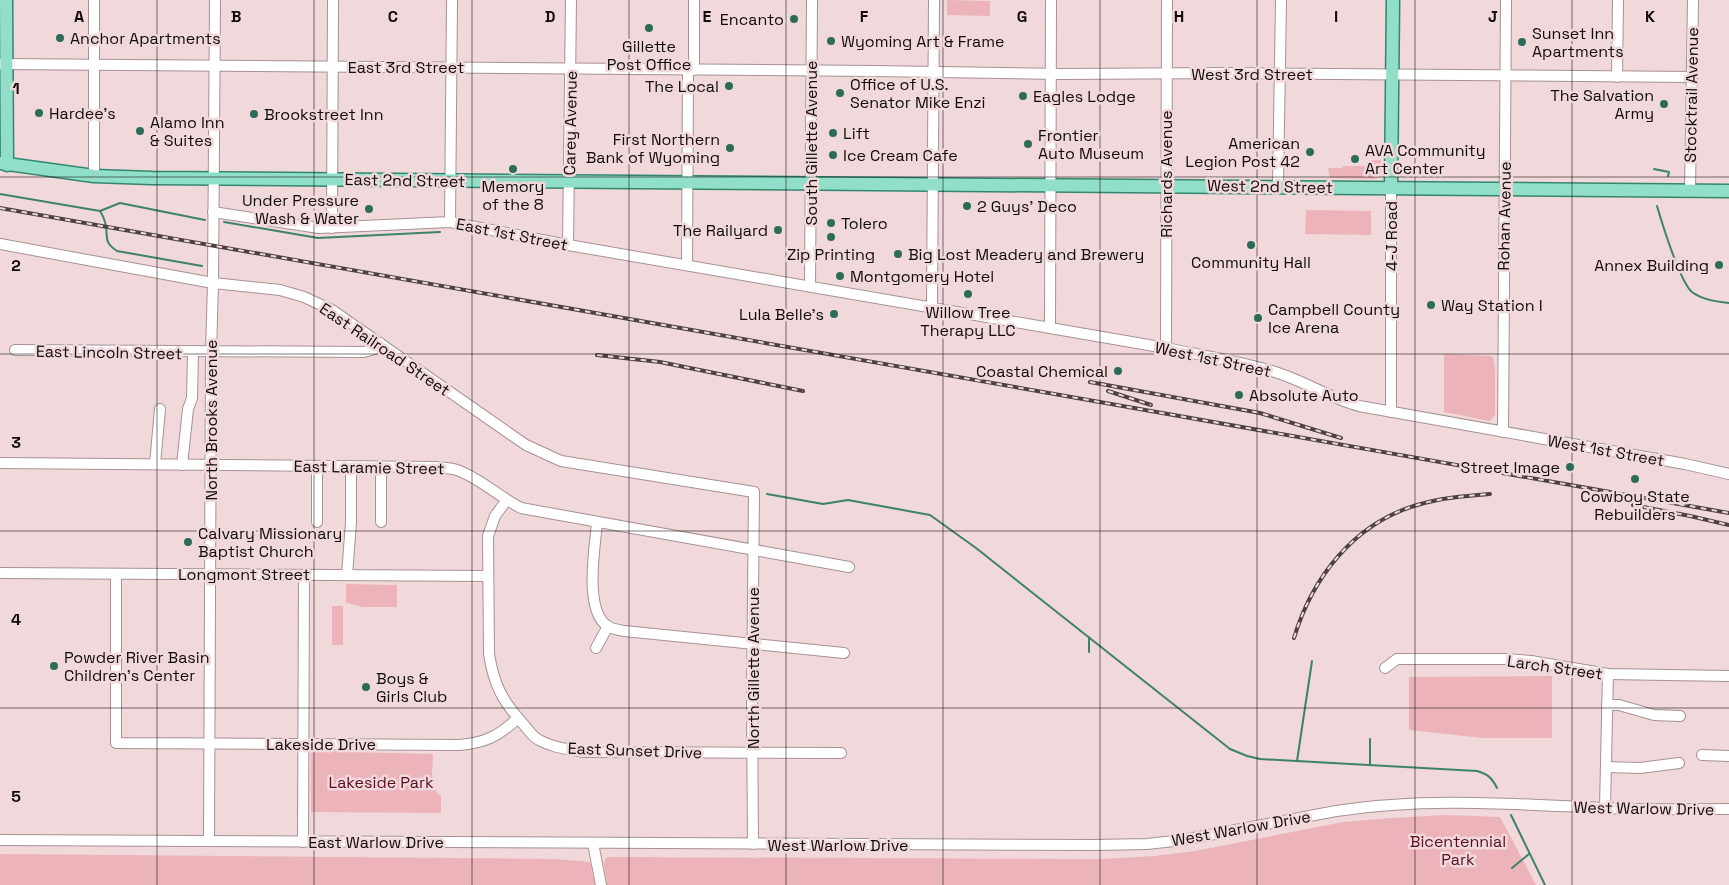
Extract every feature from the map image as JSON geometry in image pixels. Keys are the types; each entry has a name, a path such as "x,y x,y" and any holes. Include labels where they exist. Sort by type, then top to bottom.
{"main road":[{"path":"4,164 3,64 6,0"},
{"name":"4-J Road","path":"1391,187 1393,0"},
{"name":"East 2nd Street","path":"4,164 94,176 213,179 810,184"},
{"name":"West 2nd Street","path":"810,184 1729,190"}],"street":[{"path":"94,0 94,176"},
{"name":"North Brooks Avenue","path":"209,841 215,0"},
{"path":"332,228 333,0"},
{"path":"450,222 452,0"},
{"name":"Carey Avenue","path":"568,245 571,0"},
{"path":"687,265 694,0"},
{"name":"South Gillette Avenue","path":"810,286 812,0"},
{"path":"932,307 934,0"},
{"path":"1050,328 1052,0"},
{"name":"Richards Avenue","path":"1166,348 1167,0"},
{"path":"1278,187 1281,0"},
{"name":"Rohan Avenue","path":"1503,432 1506,0"},
{"path":"1617,77 1618,0"},
{"name":"Stocktrail Avenue","path":"1690,190 1693,0"},
{"name":"East 3rd Street","path":"3,64 811,71"},
{"name":"West 3rd Street","path":"811,71 1692,77"},
{"name":"4-J Road","path":"1391,187 1391,412"},
{"name":"East 1st Street","path":"213,212 319,228 450,222 568,245 810,286"},
{"name":"East Railroad Street","path":"0,244 213,283 280,290 304,297 332,310 526,445 561,461 754,492"},
{"name":"West 1st Street","path":"810,286 1166,348 1260,367 1346,402 1391,412 1685,464 1729,474"},
{"name":"East Lincoln Street","path":"16,350 211,353 364,352 374,349 380,343"},
{"path":"182,465 188,409 192,398 193,352"},
{"path":"155,464 160,409"},
{"name":"East Laramie Street","path":"0,463 381,466 456,469 471,476 506,501 521,508 849,567"},
{"path":"317,466 317,522"},
{"path":"347,575 351,522 351,466"},
{"path":"381,466 381,522"},
{"name":"North Gillette Avenue","path":"753,844 754,492"},
{"name":"East Sunset Drive","path":"506,501 495,516 488,536 492,672 502,697 537,739 558,748 584,752 841,754"},
{"path":"596,523 593,597 597,614 608,626 624,631 844,653"},
{"name":"Longmont Street","path":"0,573 488,576"},
{"name":"Lakeside Drive","path":"116,574 116,743 475,744 488,740 505,730 518,718"},
{"path":"303,842 304,575"},
{"path":"596,648 608,626"},
{"name":"Larch Street","path":"1385,668 1397,659 1505,659 1531,661 1608,674 1729,676"},
{"path":"1605,808 1608,674"},
{"path":"1608,705 1619,705 1654,715 1680,716"},
{"path":"1702,755 1729,756"},
{"path":"1606,767 1640,768 1679,763"},
{"name":"West Warlow Drive","path":"753,844 1147,844 1219,835 1344,810 1394,804 1455,801 1605,808 1729,809"},
{"name":"East Warlow Drive","path":"0,840 753,844"},
{"path":"593,843 601,885"}],"green space":[{"path":"947,0 990,1 990,16 947,15"},
{"path":"1371,160 1381,160 1378,178 1330,178 1328,168 1371,166"},
{"path":"1306,210 1371,211 1371,235 1305,234"},
{"path":"1444,354 1493,357 1495,369 1495,415 1490,421 1444,412"},
{"path":"346,584 397,585 397,607 363,607 346,603"},
{"path":"332,606 343,606 343,645 332,645"},
{"path":"1552,676 1552,738 1483,738 1409,730 1409,677"},
{"name":"Lakeside Park","path":"313,751 433,754 433,783 437,793 441,796 441,813 311,812 311,754"},
{"name":"Bicentennial Park","path":"1443,815 1500,817 1536,885 607,885 604,864 605,859 608,857 1102,859 1154,856 1195,851 1343,822"},
{"path":"0,854 555,859 590,862 595,885 0,885"}],"waterway":[{"path":"1654,169 1669,172 1668,176"},
{"path":"0,194 100,211 105,222 109,244 117,251 202,266"},
{"path":"100,211 120,203 205,220"},
{"path":"1657,206 1672,252 1687,286 1700,297 1729,303"},
{"path":"224,222 318,238 440,232"},
{"path":"767,494 823,504 848,500 930,515 976,548 1230,749 1247,756 1260,759 1477,771 1489,777 1497,788"},
{"path":"1089,637 1089,652"},
{"path":"1297,761 1312,661"},
{"path":"1370,739 1370,764"},
{"path":"1511,815 1545,885"},
{"path":"1512,868 1529,854"}],"railway":[{"path":"0,208 1729,513"},
{"path":"597,355 660,362 803,391"},
{"path":"1090,382 1260,413 1341,438"},
{"path":"1108,391 1151,405"},
{"path":"1294,638 1302,616 1324,575 1354,540 1372,526 1392,515 1423,503 1490,494"},
{"path":"1633,505 1729,525"}],"place":[{"name":"Encanto","path":"794,19"},
{"name":"Gillette Post Office","path":"649,28"},
{"name":"Anchor Apartments","path":"60,38"},
{"name":"Wyoming Art & Frame","path":"831,41"},
{"name":"Sunset Inn Apartments","path":"1522,42"},
{"name":"The Local","path":"729,86"},
{"name":"Office of U.S. Senator Mike Enzi","path":"840,93"},
{"name":"Eagles Lodge","path":"1023,96"},
{"name":"The Salvation Army","path":"1664,104"},
{"name":"Hardee's","path":"39,113"},
{"name":"Brookstreet Inn","path":"254,114"},
{"name":"Alamo Inn & Suites","path":"140,131"},
{"name":"Lift","path":"833,133"},
{"name":"Frontier Auto Museum","path":"1028,144"},
{"name":"First Northern Bank of Wyoming","path":"730,148"},
{"name":"American Legion Post 42","path":"1310,152"},
{"name":"Ice Cream Cafe","path":"833,155"},
{"name":"AVA Community Art Center","path":"1355,159"},
{"name":"Memory of the 8","path":"513,169"},
{"name":"2 Guys' Deco","path":"967,206"},
{"name":"Under Pressure Wash & Water","path":"369,209"},
{"name":"Tolero","path":"831,223"},
{"name":"The Railyard","path":"778,230"},
{"name":"Zip Printing","path":"831,237"},
{"name":"Community Hall","path":"1251,245"},
{"name":"Big Lost Meadery and Brewery","path":"898,254"},
{"name":"Annex Building","path":"1719,265"},
{"name":"Montgomery Hotel","path":"840,276"},
{"name":"Willow Tree Therapy LLC","path":"968,294"},
{"name":"Way Station I","path":"1431,305"},
{"name":"Lula Belle's","path":"834,314"},
{"name":"Campbell County Ice Arena","path":"1258,318"},
{"name":"Coastal Chemical","path":"1118,371"},
{"name":"Absolute Auto","path":"1239,395"},
{"name":"Street Image","path":"1570,467"},
{"name":"Cowboy State Rebuilders","path":"1635,479"},
{"name":"Calvary Missionary Baptist Church","path":"188,542"},
{"name":"Powder River Basin Children's Center","path":"54,666"},
{"name":"Boys & Girls Club","path":"366,687"}]}
